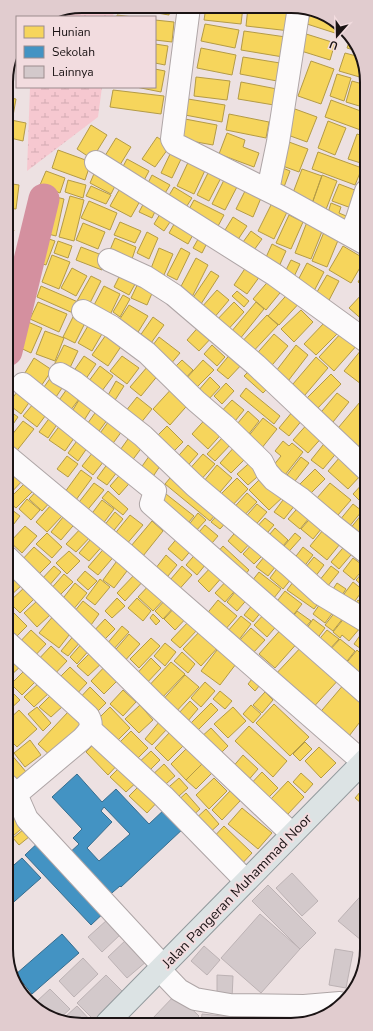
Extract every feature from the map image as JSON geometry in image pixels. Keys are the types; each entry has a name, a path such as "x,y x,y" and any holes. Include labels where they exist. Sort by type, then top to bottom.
{"main road":[{"name":"Jalan Pangeran Muhammad Noor","path":"113,1018 360,765"}],"street":[{"path":"188,13 172,139 174,144 268,190 358,240"},
{"path":"268,190 278,142 298,14"},
{"path":"96,162 275,275 360,337"},
{"path":"358,240 357,219 360,210"},
{"path":"109,260 121,264 146,277 174,295 256,365 360,463"},
{"path":"84,311 112,327 147,353 196,402 224,425 262,462 267,472 274,480 300,498 360,547"},
{"path":"60,374 74,382 143,436 195,486 322,594 360,617"},
{"path":"23,384 155,491 150,504 360,688"},
{"path":"13,461 126,555 360,756"},
{"path":"13,563 155,704 292,834"},
{"path":"13,647 88,716 91,722 90,729 82,740 13,791"},
{"path":"90,729 163,796 246,882"},
{"path":"13,798 27,819 179,990 195,999 230,1005 304,1006 333,1004"}],"green space":[{"path":"82,13 114,13 113,16 62,16"},
{"path":"30,88 102,88 98,117 27,171"}],"building: Hunian":[{"path":"157,13 169,13 169,15"},
{"path":"205,13 242,13 241,24 204,20"},
{"path":"247,13 292,13 290,31 246,26"},
{"path":"309,16 321,20 339,32 338,34 307,24"},
{"path":"156,20 174,22 172,42 156,40"},
{"path":"205,24 239,30 235,48 201,41"},
{"path":"244,31 286,37 283,57 241,50"},
{"path":"303,33 335,43 330,60 298,50"},
{"path":"156,44 168,46 165,65 156,63"},
{"path":"348,44 352,49 347,48"},
{"path":"201,48 236,55 232,75 197,68"},
{"path":"345,53 355,56 360,77 339,71"},
{"path":"243,57 280,63 277,81 240,74"},
{"path":"311,61 334,69 321,104 298,96"},
{"path":"156,69 165,71 161,92 141,88 156,88"},
{"path":"337,74 351,78 344,101 330,96"},
{"path":"196,77 230,81 227,100 194,96"},
{"path":"352,81 360,83 360,106 346,102"},
{"path":"241,82 277,89 274,105 238,99"},
{"path":"113,90 164,96 161,114 110,107"},
{"path":"13,98 16,99 13,116"},
{"path":"188,99 225,105 222,122 185,115"},
{"path":"331,100 360,111 360,130 325,117"},
{"path":"295,109 317,117 307,142 285,134"},
{"path":"229,114 269,122 266,138 226,130"},
{"path":"185,119 217,125 213,145 180,139"},
{"path":"13,120 26,123 23,141 13,139"},
{"path":"328,121 346,128 335,155 318,148"},
{"path":"91,125 107,135 92,159 77,149"},
{"path":"227,133 245,140 243,147 259,153 254,167 219,154"},
{"path":"357,134 360,135 360,163 348,159"},
{"path":"157,137 170,146 155,167 142,159"},
{"path":"116,138 131,147 115,173 100,164"},
{"path":"289,142 308,149 299,172 280,165"},
{"path":"58,150 91,162 85,180 52,168"},
{"path":"172,150 183,155 172,178 161,173"},
{"path":"318,152 360,167 360,173 355,185 312,169"},
{"path":"191,156 208,164 194,194 177,186"},
{"path":"127,159 149,171 141,186 119,174"},
{"path":"278,166 290,171 281,195"},
{"path":"211,167 223,174 209,201 197,195"},
{"path":"96,169 118,180 111,194 90,183"},
{"path":"302,169 322,176 311,206 291,198"},
{"path":"46,171 65,178 60,193 40,185"},
{"path":"152,175 170,185 161,200 144,191"},
{"path":"322,175 337,181 325,212 311,207"},
{"path":"226,176 239,183 225,210 212,204"},
{"path":"68,180 86,185 83,198 65,192"},
{"path":"123,183 144,194 131,217 110,206"},
{"path":"13,184 19,185 16,209 13,209"},
{"path":"339,184 360,192 354,209 332,201"},
{"path":"91,186 111,195 106,204 86,196"},
{"path":"174,187 192,198 183,212 165,202"},
{"path":"245,191 261,198 253,217 236,209"},
{"path":"52,196 64,199 56,236 44,233"},
{"path":"70,196 84,200 74,241 59,237"},
{"path":"147,197 159,203 152,218 139,212"},
{"path":"194,200 224,215 217,228 187,213"},
{"path":"89,201 117,213 110,230 81,218"},
{"path":"272,203 288,210 274,239 258,231"},
{"path":"331,203 341,207 339,213 351,218 348,227 326,219"},
{"path":"163,209 174,216 164,231 154,224"},
{"path":"289,215 303,222 291,249 276,243"},
{"path":"233,217 247,226 235,244 222,235"},
{"path":"177,219 196,229 188,244 169,233"},
{"path":"120,222 141,231 135,243 114,235"},
{"path":"307,222 323,229 311,259 295,253"},
{"path":"83,223 105,232 98,249 76,240"},
{"path":"251,231 262,239 249,257 238,249"},
{"path":"147,232 158,238 149,259 137,253"},
{"path":"324,232 339,238 327,267 312,261"},
{"path":"201,234 209,239 202,253 193,248"},
{"path":"37,235 55,241 46,265 29,259"},
{"path":"115,238 136,247 132,259 110,250"},
{"path":"58,241 72,246 68,258 54,253"},
{"path":"272,244 286,251 277,271 263,264"},
{"path":"343,246 360,256 360,268 351,283 329,270"},
{"path":"81,247 107,257 102,270 76,260"},
{"path":"159,248 173,254 161,282 148,276"},
{"path":"181,248 190,253 177,280 167,275"},
{"path":"52,255 70,262 59,289 42,282"},
{"path":"196,258 208,265 191,299 178,292"},
{"path":"291,260 300,264 291,283 282,278"},
{"path":"307,263 324,272 314,291 297,282"},
{"path":"246,267 260,276 247,294 234,285"},
{"path":"72,268 87,276 76,296 61,288"},
{"path":"123,269 139,277 129,295 114,287"},
{"path":"211,271 219,276 199,307 190,302"},
{"path":"327,275 339,281 327,304 314,297"},
{"path":"91,276 101,281 88,307 77,301"},
{"path":"141,277 156,284 147,305 131,298"},
{"path":"271,278 284,288 266,310 253,299"},
{"path":"41,286 78,302 73,313 37,297"},
{"path":"104,286 120,294 110,315 93,307"},
{"path":"292,289 303,299 279,325 268,316"},
{"path":"217,290 229,300 213,319 201,308"},
{"path":"237,291 249,301 244,307 232,296"},
{"path":"123,295 130,299 120,317 113,312"},
{"path":"360,296 360,318 349,308"},
{"path":"38,302 67,314 59,332 30,319"},
{"path":"234,302 244,312 224,334 213,324"},
{"path":"256,302 264,309 235,345 226,338"},
{"path":"129,305 148,316 135,337 116,325"},
{"path":"301,310 313,322 294,342 281,329"},
{"path":"75,313 87,319 75,343 63,337"},
{"path":"267,315 278,325 248,357 237,347"},
{"path":"153,317 164,325 146,350 135,343"},
{"path":"21,319 42,328 31,353 13,344 13,336"},
{"path":"92,319 106,327 92,351 78,343"},
{"path":"325,322 337,334 316,355 304,344"},
{"path":"201,324 214,335 199,351 187,340"},
{"path":"110,329 126,339 108,366 92,355"},
{"path":"45,331 64,338 55,361 36,354"},
{"path":"343,331 358,344 334,371 319,357"},
{"path":"274,334 288,346 268,370 253,358"},
{"path":"159,337 180,353 170,365 150,349"},
{"path":"64,345 78,351 66,376 52,369"},
{"path":"212,345 225,357 217,366 204,354"},
{"path":"296,345 308,355 285,385 273,375"},
{"path":"360,351 360,383 344,371"},
{"path":"232,352 244,362 228,379 217,370"},
{"path":"84,356 96,364 81,386 69,378"},
{"path":"122,356 139,368 127,384 110,371"},
{"path":"316,357 328,368 299,402 287,391"},
{"path":"34,358 52,370 37,392 20,381"},
{"path":"182,360 193,370 184,380 173,369"},
{"path":"203,360 214,370 194,390 184,381"},
{"path":"100,366 113,376 96,399 83,389"},
{"path":"148,366 159,374 141,396 130,387"},
{"path":"253,367 272,384 263,393 244,376"},
{"path":"54,373 66,382 52,403 39,394"},
{"path":"331,374 341,384 315,411 305,400"},
{"path":"210,377 220,387 208,400 198,391"},
{"path":"116,381 124,386 110,408 103,404"},
{"path":"226,383 234,391 222,404 214,396"},
{"path":"175,385 192,400 170,425 153,409"},
{"path":"69,386 82,395 67,415 55,406"},
{"path":"20,388 33,397 21,414 13,408 13,397"},
{"path":"246,388 280,416 274,424 240,396"},
{"path":"337,393 349,402 329,427 317,417"},
{"path":"82,395 95,403 81,425 68,418"},
{"path":"137,397 152,409 136,429 121,417"},
{"path":"38,398 51,408 37,427 23,416"},
{"path":"232,400 244,410 231,426 218,415"},
{"path":"360,402 360,444 354,451 333,434"},
{"path":"100,406 111,415 96,435 85,427"},
{"path":"248,411 259,421 244,440 232,430"},
{"path":"293,411 303,419 289,436 279,428"},
{"path":"54,412 62,417 48,438 39,432"},
{"path":"13,413 18,417 13,424"},
{"path":"209,415 225,430 208,449 192,434"},
{"path":"111,418 125,427 111,446 98,436"},
{"path":"263,418 277,429 261,449 247,438"},
{"path":"64,420 79,431 65,451 49,440"},
{"path":"23,421 34,429 15,453 13,451 13,434"},
{"path":"310,421 325,434 308,453 293,440"},
{"path":"167,426 183,442 168,457 152,441"},
{"path":"133,432 146,442 131,462 118,453"},
{"path":"82,434 92,441 78,461 68,453"},
{"path":"224,436 232,443 215,461 207,454"},
{"path":"327,440 339,450 323,469 311,460"},
{"path":"283,441 289,446 292,443 303,452 285,475 273,466 281,456 275,451"},
{"path":"188,445 198,454 183,471 173,462"},
{"path":"236,445 248,456 231,473 220,463"},
{"path":"97,447 108,456 93,475 82,466"},
{"path":"152,452 164,460 150,481 138,472"},
{"path":"203,454 215,464 198,483 186,473"},
{"path":"67,456 78,464 68,477 57,469"},
{"path":"301,457 309,463 295,481 287,475"},
{"path":"340,457 360,474 360,476 348,489 328,471"},
{"path":"255,458 265,470 248,485 237,474"},
{"path":"111,459 121,467 107,485 97,478"},
{"path":"217,465 232,478 215,498 200,486"},
{"path":"13,468 24,479 13,491"},
{"path":"126,468 135,477 119,495 110,486"},
{"path":"315,469 325,479 309,495 298,486"},
{"path":"81,470 92,478 73,504 62,496"},
{"path":"175,472 220,509 210,521 165,484"},
{"path":"263,476 284,496 269,510 249,490"},
{"path":"237,478 248,489 229,509 217,498"},
{"path":"25,483 33,491 16,508 13,506 13,495"},
{"path":"94,483 104,490 85,513 76,506"},
{"path":"330,483 351,500 338,515 317,498"},
{"path":"360,486 360,501 353,494"},
{"path":"40,487 53,499 42,511 29,499"},
{"path":"108,491 128,509 123,515 102,498"},
{"path":"289,492 299,500 284,519 274,512"},
{"path":"247,493 257,502 239,521 230,512"},
{"path":"166,494 194,516 183,529 156,506"},
{"path":"27,499 40,510 31,520 19,509"},
{"path":"102,500 114,509 102,525 90,516"},
{"path":"303,502 314,512 300,529 288,519"},
{"path":"257,504 267,512 252,529 242,521"},
{"path":"353,504 360,509 360,513 348,528 339,521"},
{"path":"51,505 62,516 47,532 36,522"},
{"path":"13,511 20,516 13,525"},
{"path":"68,511 78,520 61,540 51,532"},
{"path":"221,511 229,519 220,529 211,522"},
{"path":"115,512 123,519 111,534 103,527"},
{"path":"198,513 206,520 194,533 187,527"},
{"path":"315,513 326,523 313,539 301,529"},
{"path":"130,515 143,525 125,546 113,536"},
{"path":"360,516 360,538 349,530"},
{"path":"265,518 274,525 261,540 252,532"},
{"path":"152,521 163,531 143,556 131,546"},
{"path":"84,525 93,534 76,552 66,544"},
{"path":"205,525 218,536 207,549 194,538"},
{"path":"25,526 37,536 22,553 13,545 13,539"},
{"path":"239,528 253,540 241,553 228,541"},
{"path":"275,528 288,540 277,553 264,541"},
{"path":"323,530 340,544 327,560 310,546"},
{"path":"47,533 62,547 52,558 36,544"},
{"path":"96,533 106,542 89,561 79,553"},
{"path":"295,533 301,538 283,558 278,553"},
{"path":"179,536 193,548 182,561 168,549"},
{"path":"255,541 267,551 254,564 243,554"},
{"path":"348,542 356,549 339,569 331,562"},
{"path":"107,545 117,553 98,575 88,567"},
{"path":"223,546 249,570 242,578 216,554"},
{"path":"34,547 51,562 37,576 20,562"},
{"path":"303,547 313,555 300,572 290,564"},
{"path":"199,550 210,559 197,575 186,565"},
{"path":"69,551 80,561 67,574 56,563"},
{"path":"268,552 280,561 268,576 256,567"},
{"path":"166,555 177,565 163,582 152,573"},
{"path":"314,557 324,565 312,581 301,573"},
{"path":"119,558 130,567 114,588 103,580"},
{"path":"353,558 360,563 360,573 354,580 343,571"},
{"path":"282,562 296,573 283,589 270,578"},
{"path":"213,565 224,575 209,592 198,581"},
{"path":"54,566 61,572 47,588 40,581"},
{"path":"182,566 192,575 175,594 165,586"},
{"path":"331,566 339,572 323,592 315,586"},
{"path":"85,571 97,581 88,590 77,580"},
{"path":"137,572 145,579 125,601 117,593"},
{"path":"259,572 281,589 270,603 248,586"},
{"path":"64,574 73,582 57,598 49,591"},
{"path":"13,576 22,585 13,593"},
{"path":"360,576 360,584 356,580"},
{"path":"230,577 240,585 225,602 215,593"},
{"path":"297,577 324,596 314,609 287,590"},
{"path":"100,579 110,587 95,605 86,598"},
{"path":"152,582 167,596 153,611 138,597"},
{"path":"353,582 360,588 360,594 349,609 338,602"},
{"path":"75,583 87,593 72,611 60,602"},
{"path":"337,583 346,589 338,601 329,595"},
{"path":"26,586 36,597 20,613 13,606 13,598"},
{"path":"239,587 250,596 237,611 227,602"},
{"path":"285,591 302,604 291,618 274,605"},
{"path":"117,598 125,606 112,618 105,611"},
{"path":"137,598 151,611 143,621 128,608"},
{"path":"167,598 175,606 163,619 155,611"},
{"path":"324,598 337,607 325,623 313,614"},
{"path":"218,600 237,616 224,631 205,616"},
{"path":"358,600 360,601 360,615 351,609"},
{"path":"37,601 50,615 37,627 24,613"},
{"path":"83,601 99,614 91,625 74,612"},
{"path":"179,603 190,614 175,630 164,619"},
{"path":"253,604 262,611 253,622 244,615"},
{"path":"339,607 347,613 333,631 325,625"},
{"path":"297,611 311,621 303,630 290,621"},
{"path":"13,612 27,626 13,640"},
{"path":"266,612 279,623 267,637 254,625"},
{"path":"153,614 160,621 156,625 150,618"},
{"path":"54,615 73,630 59,648 39,633"},
{"path":"241,616 251,624 238,641 227,632"},
{"path":"346,616 360,628 349,641 342,635 340,638 333,632"},
{"path":"105,619 115,629 101,643 91,634"},
{"path":"313,619 325,628 314,643 303,634"},
{"path":"190,620 199,628 180,648 171,640"},
{"path":"122,626 129,632 112,651 106,645"},
{"path":"284,626 300,640 275,668 259,654"},
{"path":"251,628 265,640 253,653 239,641"},
{"path":"202,629 220,645 201,666 183,649"},
{"path":"31,630 46,644 31,660 16,646"},
{"path":"327,630 339,639 327,652 316,643"},
{"path":"75,634 82,640 68,656 61,651"},
{"path":"129,634 140,644 122,664 111,655"},
{"path":"360,636 360,648 354,644"},
{"path":"151,638 160,646 139,668 130,659"},
{"path":"340,639 355,651 344,665 328,652"},
{"path":"84,641 91,648 77,664 70,657"},
{"path":"165,643 176,652 165,666 154,656"},
{"path":"304,644 341,677 309,712 272,678"},
{"path":"51,646 67,661 51,678 35,663"},
{"path":"220,646 239,660 220,685 201,671"},
{"path":"93,650 104,661 88,676 77,666"},
{"path":"357,650 360,653 360,681 343,667"},
{"path":"182,652 195,664 188,673 174,661"},
{"path":"13,656 22,665 13,673"},
{"path":"151,658 161,668 143,687 133,678"},
{"path":"109,662 122,676 104,694 91,681"},
{"path":"171,662 185,674 158,702 145,690"},
{"path":"28,667 39,678 22,695 13,686 13,682"},
{"path":"70,667 87,683 72,699 55,682"},
{"path":"256,674 264,680 255,691 248,684"},
{"path":"185,675 199,687 173,715 160,703"},
{"path":"40,682 50,692 34,707 24,697"},
{"path":"205,682 215,691 201,707 191,698"},
{"path":"345,683 360,696 360,722 346,740 317,716"},
{"path":"90,687 106,703 92,717 76,702"},
{"path":"123,690 136,702 123,716 110,704"},
{"path":"220,691 232,701 225,709 213,699"},
{"path":"265,692 273,700 262,713 253,705"},
{"path":"13,693 20,700 13,706"},
{"path":"51,695 63,706 51,717 39,707"},
{"path":"190,701 198,709 187,722 178,714"},
{"path":"211,703 218,710 193,735 186,728"},
{"path":"274,704 309,737 290,756 256,723"},
{"path":"140,705 153,720 139,733 125,719"},
{"path":"251,705 261,714 253,723 243,714"},
{"path":"37,707 51,723 43,731 28,714"},
{"path":"110,707 130,728 113,745 93,724"},
{"path":"233,707 246,721 228,738 214,724"},
{"path":"19,710 37,729 17,747 13,743 13,716"},
{"path":"68,712 85,729 55,760 38,744"},
{"path":"160,721 168,728 152,745 145,739"},
{"path":"249,726 287,761 273,777 235,741"},
{"path":"211,728 228,746 217,757 199,739"},
{"path":"131,731 148,748 133,763 116,746"},
{"path":"170,732 184,745 168,761 155,748"},
{"path":"99,739 121,761 108,775 86,752"},
{"path":"30,740 41,755 25,767 14,753"},
{"path":"305,742 312,749 300,761 293,754"},
{"path":"319,747 336,763 321,778 305,761"},
{"path":"187,748 203,763 186,780 171,764"},
{"path":"151,751 160,760 144,776 135,766"},
{"path":"243,755 258,769 246,783 231,769"},
{"path":"13,757 27,773 13,784"},
{"path":"125,762 141,778 126,792 110,777"},
{"path":"203,763 212,773 196,789 186,780"},
{"path":"164,764 175,776 159,790 149,778"},
{"path":"262,772 278,788 262,804 246,789"},
{"path":"301,773 313,784 305,793 293,782"},
{"path":"179,778 188,788 171,803 162,793"},
{"path":"214,778 227,791 209,809 196,795"},
{"path":"144,781 161,798 147,813 129,796"},
{"path":"288,781 304,797 287,815 271,799"},
{"path":"230,791 240,801 222,820 212,810"},
{"path":"360,792 360,802 355,798"},
{"path":"186,793 200,809 189,819 174,804"},
{"path":"242,808 272,833 258,849 228,824"},
{"path":"206,809 219,824 205,837 192,822"},
{"path":"14,811 27,824 13,836"},
{"path":"29,825 35,832 19,845 13,838"},
{"path":"224,826 252,853 238,868 210,841"},
{"path":"236,1015 282,1018 236,1018"}],"building: Sekolah":[{"path":"77,774 102,802 116,789 149,824 167,807 185,827 121,887 120,886 106,898 66,856 79,844 73,838 82,829 52,797","holes":["104,807 130,834 99,861 87,848 112,822 101,811"]},
{"path":"43,838 109,908 91,925 25,855"},
{"path":"22,858 41,878 13,903 13,866"},
{"path":"62,934 79,953 32,994 20,979 17,973"}],"building: Lainnya":[{"path":"292,873 318,901 302,916 276,888"},
{"path":"268,885 316,933 300,949 252,901"},
{"path":"360,897 360,939 338,921"},
{"path":"260,914 300,949 261,993 221,958"},
{"path":"107,920 121,934 102,952 88,937"},
{"path":"127,939 147,961 127,978 108,957"},
{"path":"204,946 220,960 207,975 191,961"},
{"path":"335,949 353,952 346,988 329,985"},
{"path":"83,958 98,974 74,997 59,981"},
{"path":"106,975 124,993 98,1018 92,1018 77,1003"},
{"path":"217,975 233,976 232,999 217,998"},
{"path":"50,989 70,1009 63,1015 48,1009 37,1001"},
{"path":"176,994 199,1016 197,1018 153,1018"},
{"path":"77,1006 88,1018 69,1017 66,1016"},
{"path":"202,1014 232,1017 232,1018 202,1018"}],"waterway":[{"path":"13,326 44,199"}]}
